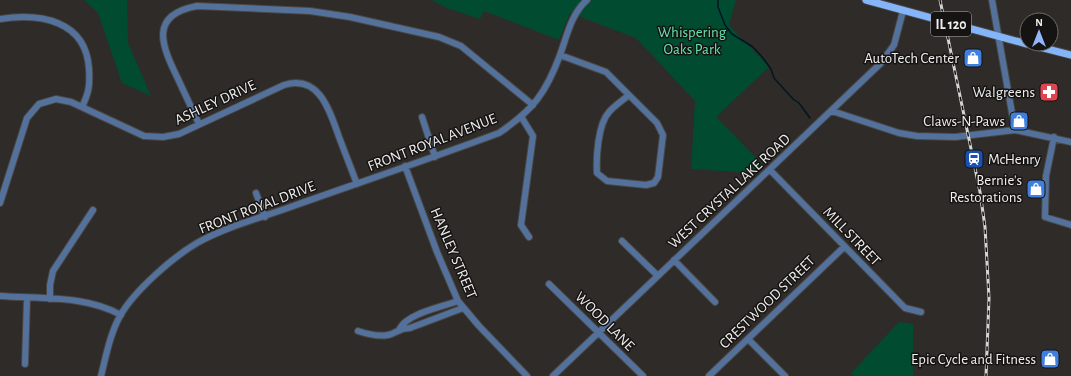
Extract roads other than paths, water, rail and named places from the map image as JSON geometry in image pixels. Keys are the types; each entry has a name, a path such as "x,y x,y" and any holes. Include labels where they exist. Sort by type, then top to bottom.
{"main road":[{"name":"IL 120","path":"866,0 1019,42"},
{"name":"IL 120","path":"1059,52 1071,55"}],"street":[{"name":"FRONT ROYAL AVENUE","path":"357,184 499,133 522,118 546,88 576,12 587,0"},
{"path":"992,0 1015,130"},
{"path":"199,124 164,51 162,33 168,20 180,9 197,6 310,11 350,17 439,37 461,46 533,105"},
{"name":"WEST CRYSTAL LAKE ROAD","path":"552,376 832,111 889,53 894,45 903,11"},
{"path":"0,19 21,16 45,18 66,27 79,38 88,55 90,89 82,107"},
{"path":"560,55 606,72 629,95 657,123 663,135 658,177 654,183 646,185 607,181 597,174 602,126 609,112 629,95"},
{"name":"ASHLEY DRIVE","path":"0,203 27,118 39,104 56,99 71,102 144,136 163,137 180,134 284,85 296,83 306,84 318,92 326,103 357,184"},
{"path":"832,111 899,133 917,136 955,137 1015,130 1054,137 1071,142"},
{"path":"422,117 435,156"},
{"path":"522,118 533,136 521,225 529,237"},
{"path":"1054,137 1046,176 1045,217 1071,225"},
{"name":"HANLEY STREET","path":"405,166 437,252 458,301 527,376"},
{"name":"MILL STREET","path":"770,170 905,308 921,312"},
{"name":"FRONT ROYAL DRIVE","path":"101,376 112,334 121,315 143,288 170,262 196,244 208,238 357,184"},
{"path":"256,193 265,217"},
{"path":"50,299 50,285 53,271 93,210"},
{"path":"622,241 657,276"},
{"name":"CRESTWOOD STREET","path":"709,376 844,247"},
{"path":"674,260 714,302"},
{"name":"WOOD LANE","path":"550,284 643,376"},
{"path":"0,296 93,303 108,307 121,315"},
{"path":"25,364 27,298"},
{"path":"358,331 376,336 388,335 400,328 412,317 458,301"},
{"path":"400,328 410,328 463,308"},
{"path":"748,339 785,376"}],"waterway":[{"path":"718,0 718,7 725,25 732,34 753,47 771,69 774,78 793,99 799,103 810,118"}],"railway":[{"path":"940,0 980,192 985,227 989,298 986,376"}],"place":[{"name":"AutoTech Center","path":"973,58"},
{"name":"Walgreens","path":"1049,92"},
{"name":"Claws-N-Paws","path":"1019,121"},
{"name":"McHenry","path":"974,159"},
{"name":"Bernie's Restorations","path":"1036,189"},
{"name":"Epic Cycle and Fitness","path":"1050,359"}],"park label":[{"name":"Whispering Oaks Park","path":"692,40"}]}
